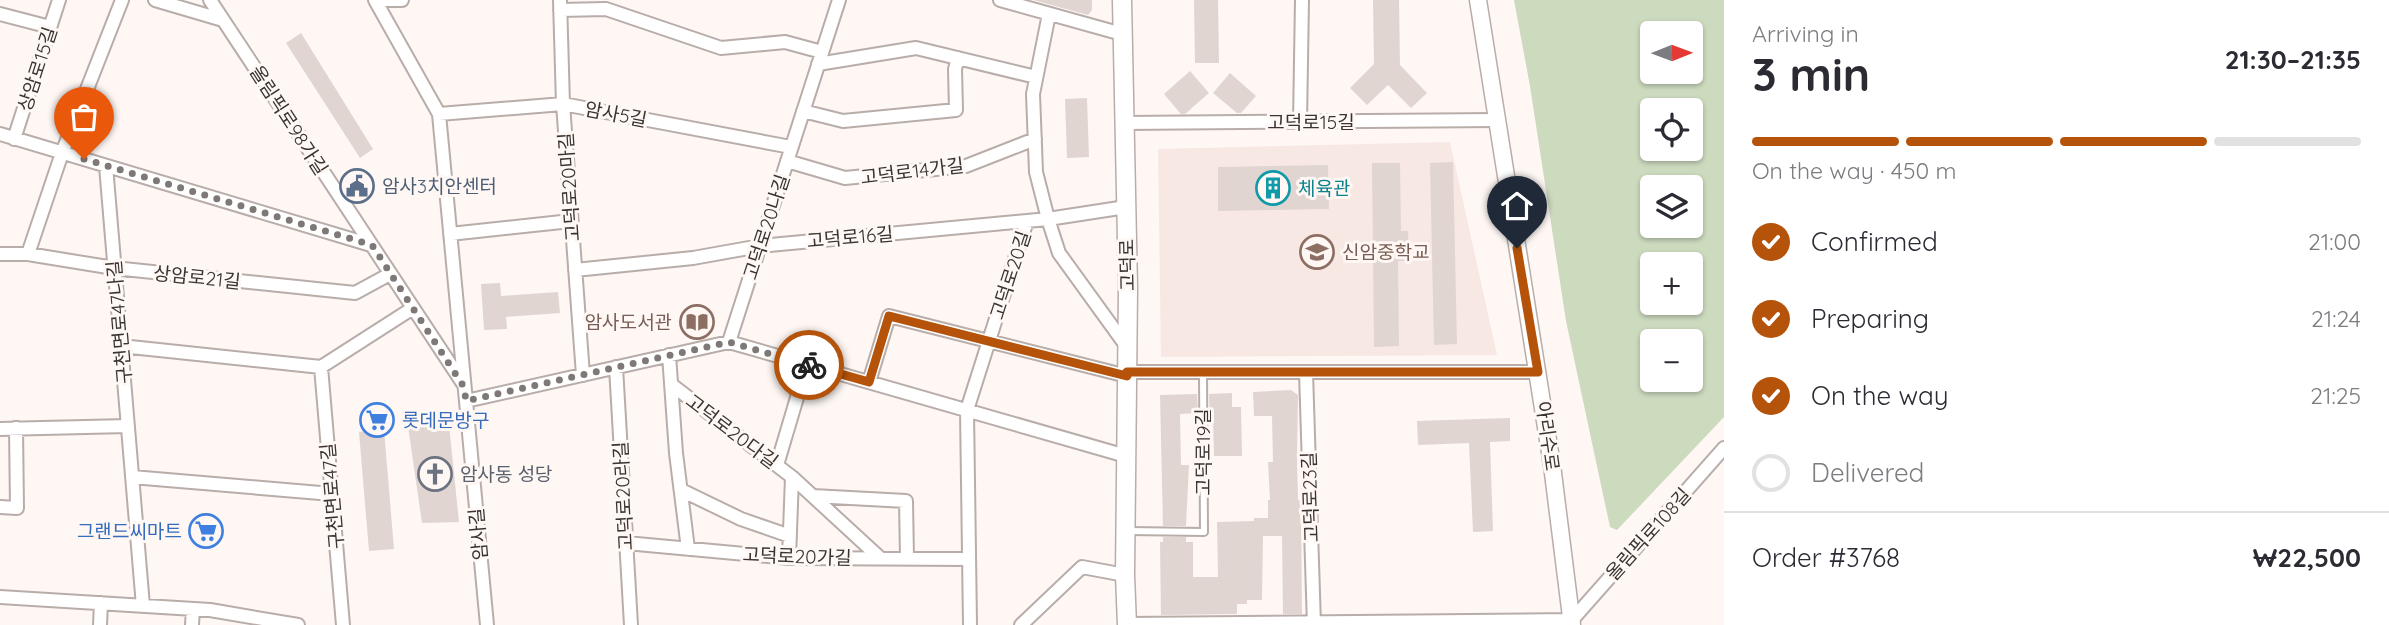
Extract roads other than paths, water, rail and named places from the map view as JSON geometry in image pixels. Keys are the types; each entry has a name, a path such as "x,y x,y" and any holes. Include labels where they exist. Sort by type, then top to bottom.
{"main road":[{"name":"고덕로","path":"1122,0 1126,207 1127,624"}],"street":[{"name":"상암로15길","path":"15,139 59,0"},
{"path":"28,254 62,153 122,0"},
{"path":"155,0 223,20"},
{"name":"암사길","path":"402,0 375,0 439,114 487,625"},
{"name":"고덕로20나길","path":"729,342 839,0"},
{"path":"1000,0 1122,34"},
{"path":"1300,122 1302,0"},
{"name":"아리수로","path":"1478,0 1538,372 1572,622"},
{"name":"올림픽로98가길","path":"212,1 464,387"},
{"path":"560,5 606,9 721,48 785,42 820,58 916,48 1036,77"},
{"name":"고덕로20마길","path":"560,5 563,104 583,375"},
{"path":"0,14 50,27"},
{"path":"1049,14 1033,94 1036,172 1059,253 1127,347"},
{"path":"803,111 843,121 956,110 955,69 958,58"},
{"name":"암사5길","path":"439,114 563,104 791,147"},
{"name":"고덕로15길","path":"1124,123 1498,120"},
{"path":"0,134 372,245"},
{"name":"고덕로14가길","path":"787,161 845,178 966,166 1035,139"},
{"name":"구천면로47나길","path":"106,166 142,606"},
{"name":"고덕로16길","path":"575,270 692,258 760,246 1048,219 1126,207"},
{"path":"450,234 571,221"},
{"name":"고덕로20길","path":"967,410 1027,221"},
{"name":"상암로21길","path":"0,254 28,254 114,268 355,293 390,274"},
{"path":"121,346 321,367 413,308"},
{"path":"869,382 889,316 1127,374 1538,372"},
{"path":"466,401 729,342 1126,456"},
{"name":"고덕로20다길","path":"670,355 688,549"},
{"path":"777,466 807,364"},
{"name":"구천면로47길","path":"321,367 343,625"},
{"name":"고덕로20라길","path":"616,367 631,625"},
{"name":"고덕로23길","path":"1306,372 1314,624"},
{"name":"고덕로20다길","path":"672,385 792,477 880,558"},
{"path":"967,410 970,625"},
{"path":"0,429 128,426"},
{"path":"0,507 17,508 16,429"},
{"name":"올림픽로108길","path":"1572,622 1724,448"},
{"path":"132,477 332,494"},
{"name":"고덕로20다길","path":"789,558 792,477"},
{"path":"681,490 741,519 790,536"},
{"path":"813,496 906,501 907,558"},
{"name":"고덕로20가길","path":"626,543 789,558 969,559"},
{"path":"1021,625 1082,567 1125,575"},
{"path":"0,597 193,608 298,625"},
{"path":"100,625 101,603"},
{"path":"192,625 193,608"},
{"path":"1127,624 1572,622"}],"lane":[{"name":"고덕로19길","path":"1126,531 1204,533 1203,372"}],"place":[{"name":"암사3치안센터","path":"357,186"},
{"name":"체육관","path":"1273,188"},
{"name":"신암중학교","path":"1317,252"},
{"name":"암사도서관","path":"697,322"},
{"name":"롯데문방구","path":"377,420"},
{"name":"암사동 성당","path":"435,474"},
{"name":"그랜드씨마트","path":"206,531"}]}
